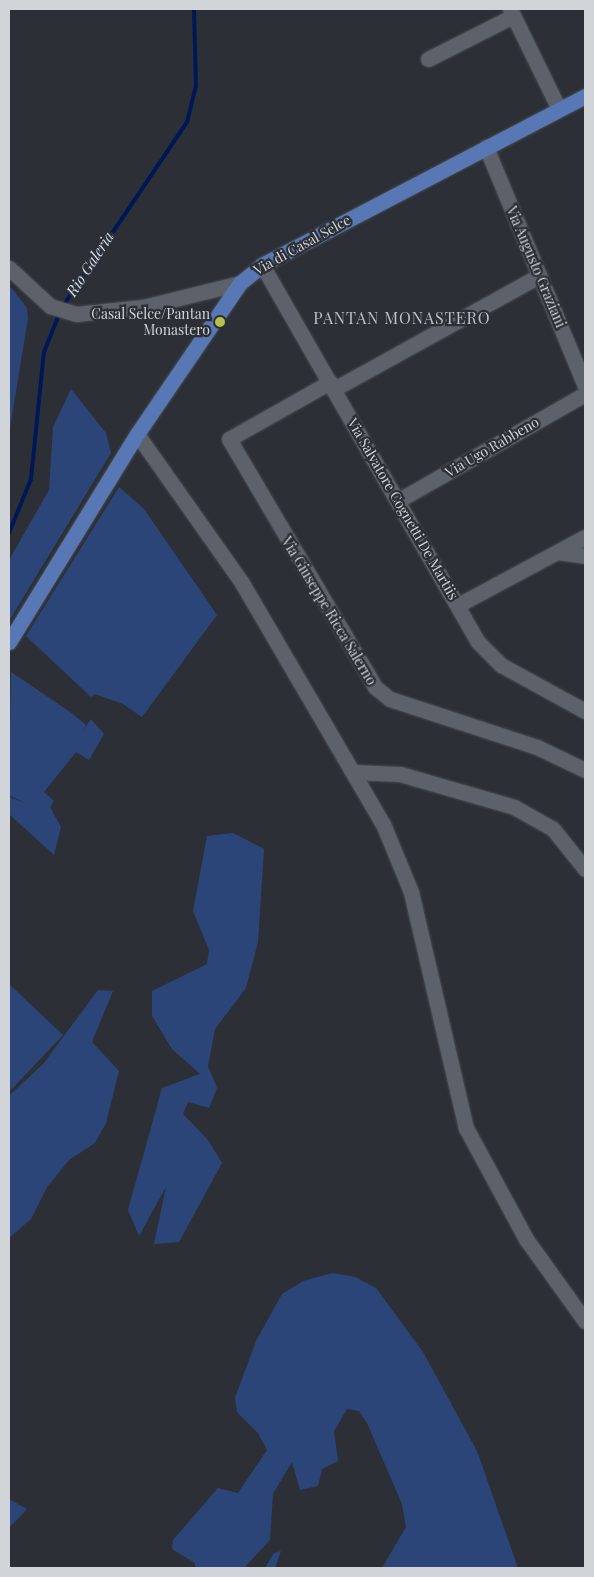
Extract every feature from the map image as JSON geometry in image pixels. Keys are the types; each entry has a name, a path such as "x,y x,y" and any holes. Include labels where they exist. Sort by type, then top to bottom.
{"main road":[{"name":"Via di Casal Selce","path":"9,642 137,434 240,283 262,265 585,96"}],"street":[{"path":"428,59 511,12 559,109"},
{"name":"Via Augusto Graziani","path":"486,147 585,386"},
{"name":"Via Salvatore Cognetti De Martiis","path":"262,265 399,500 478,642 496,661 585,711"},
{"path":"9,268 39,296 58,310 87,314 153,305 240,283"},
{"path":"332,385 539,276"},
{"name":"Via Giuseppe Ricca Salerno","path":"332,385 228,439 375,687 390,698 537,747 585,770"},
{"name":"Via Ugo Rabbeno","path":"399,500 585,394"},
{"path":"137,434 242,583 390,837 411,892 466,1128 526,1239 585,1321"},
{"path":"458,605 585,537"},
{"path":"557,552 585,556"},
{"path":"353,772 400,774 514,806 553,829 585,869"}],"shaded area":[{"path":"9,285 27,308 28,318 9,434"},
{"path":"71,389 106,433 111,453 9,621 9,560 49,490 53,427"},
{"path":"119,487 144,509 217,615 142,717 123,704 95,694 91,697 26,636"},
{"path":"11,672 73,714 86,725 83,731 91,719 104,734 89,760 76,752 44,792 54,801 50,807 61,827 54,855 9,814 9,797 25,803 9,795"},
{"path":"233,833 264,849 258,942 246,988 215,1029 208,1066 217,1088 209,1108 188,1102 183,1114 208,1140 222,1163 179,1242 154,1244 166,1187 139,1236 128,1210 162,1088 200,1074 172,1049 152,1016 152,991 207,964 209,950 193,911 207,836"},
{"path":"9,984 63,1035 9,1092"},
{"path":"98,990 113,991 92,1042 119,1071 106,1123 95,1143 69,1160 47,1187 31,1219 9,1238 9,1096 44,1063"},
{"path":"332,1273 355,1277 376,1288 423,1352 477,1451 518,1568 382,1568 406,1527 402,1504 367,1423 359,1411 347,1409 334,1431 338,1461 322,1469 318,1486 300,1490 292,1462 273,1494 270,1540 244,1568 195,1568 195,1563 172,1549 173,1540 218,1488 238,1493 267,1450 258,1433 237,1412 235,1398 256,1341 282,1294 303,1281"},
{"path":"9,1499 27,1509 9,1528"},
{"path":"281,1551 275,1568 265,1568 274,1553"}],"waterway":[{"name":"Rio Galeria","path":"63,306 187,122 196,86 194,9"},
{"name":"Rio Galeria","path":"9,533 31,479 44,352 60,312"}],"place":[{"name":"Casal Selce/Pantan Monastero","path":"220,322"}],"district":[{"name":"PANTAN MONASTERO","path":"402,318"}]}
